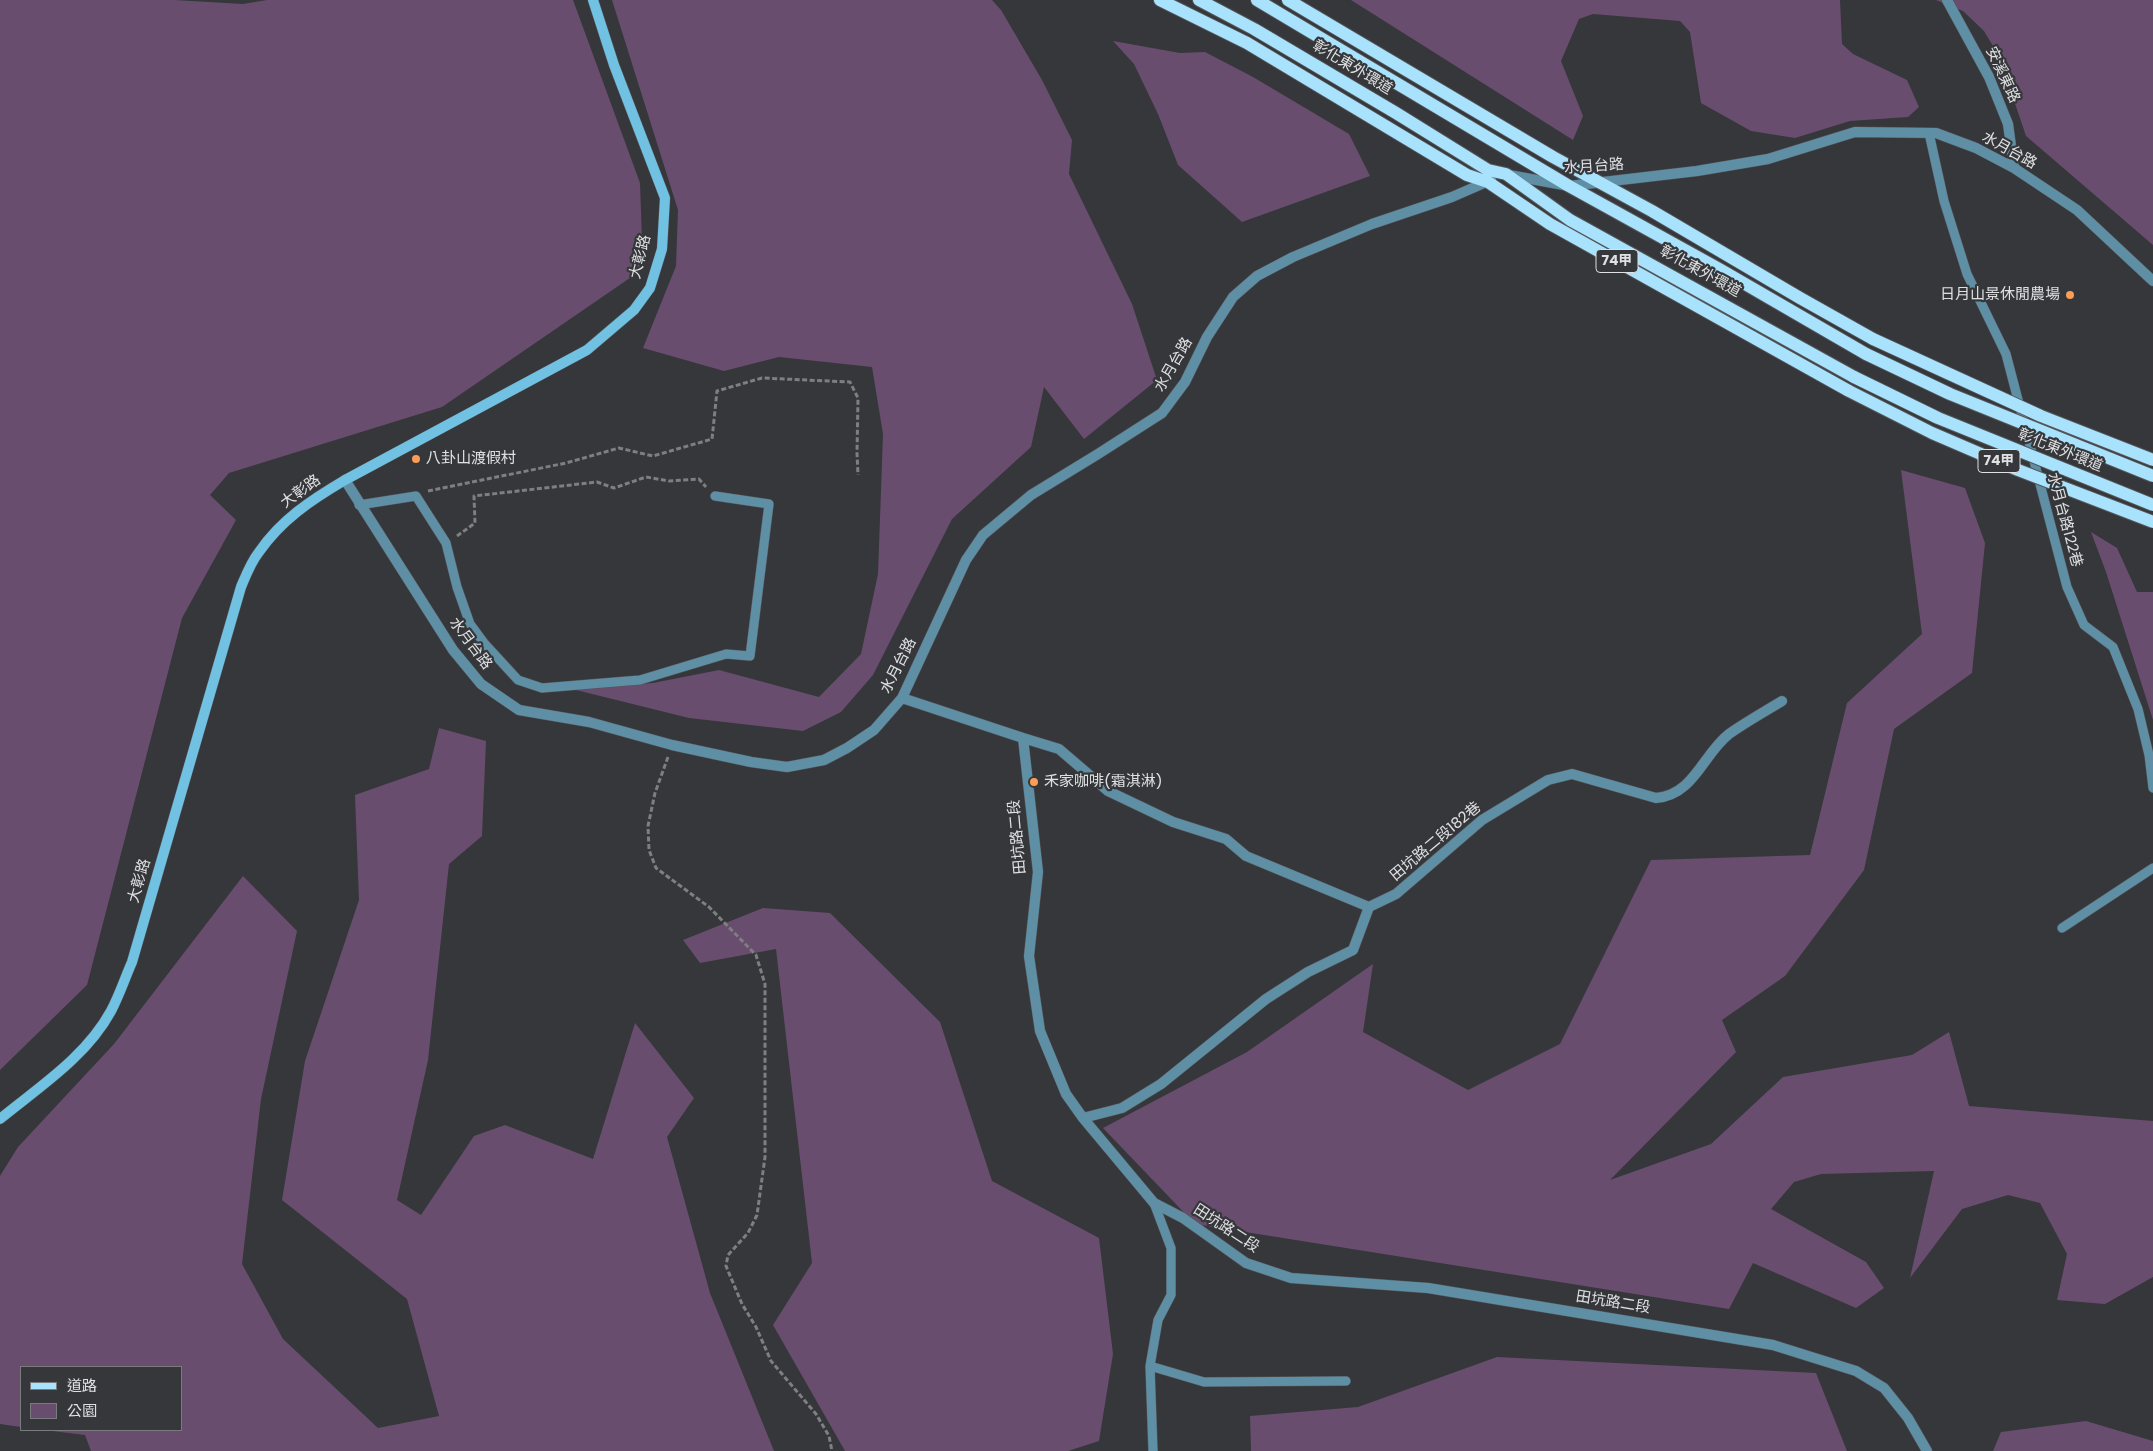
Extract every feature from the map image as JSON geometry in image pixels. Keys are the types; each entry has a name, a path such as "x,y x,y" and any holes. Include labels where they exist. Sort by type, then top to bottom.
{"main road":[{"name":"大彰路","path":"0,1119 67,1064 87,1045 111,1012 132,962 241,586 258,553 277,529 308,502 344,480 587,350 634,310 650,288 662,249 665,198 614,65 593,0"},
{"name":"74甲","path":"1160,0 1247,43 1467,174 1488,182 1550,224 1848,391 1932,433 2153,522"},
{"name":"彰化東外環道","path":"1199,0 1396,113 1488,170 1506,174 1570,220 1854,377 1938,418 2153,505"},
{"name":"彰化東外環道","path":"1257,0 1569,186 1721,270 1866,354 1958,398 2153,476"},
{"path":"1288,0 1553,157 1873,339 2041,416 2153,460"}],"street":[{"name":"安溪東路","path":"1947,0 1989,77 2008,124 2014,168"},
{"name":"水月台路","path":"344,480 453,650 481,684 519,710 589,722 672,745 751,762 787,767 824,760 847,748 874,730 902,698 966,560 983,535 1031,495 1162,413 1185,382 1207,337 1233,298 1257,276 1293,257 1372,224 1452,197 1506,174 1569,186 1697,171 1768,159 1855,132 1936,133 1976,148 2014,168 2077,210 2153,281"},
{"path":"902,698 1058,749 1108,791 1173,822 1226,839 1246,856 1368,907 1354,950 1308,972 1266,999 1161,1084 1122,1108 1083,1118"},
{"name":"田坑路二段182巷","path":"1368,907 1396,894 1482,820 1548,780 1572,774 1656,798 1670,797 1687,784 1728,735 1782,701"},
{"name":"田坑路二段","path":"1023,738 1038,872 1029,956 1040,1031 1066,1094 1083,1118 1154,1203 1183,1218 1246,1262 1291,1278 1428,1288 1772,1345 1847,1368 1856,1371 1884,1388 1908,1418 1927,1451"}],"lane":[{"name":"水月台路122巷","path":"1929,133 1944,201 1967,274 2006,354 2068,587 2084,625 2114,647 2138,709 2149,754 2153,788"},
{"path":"359,505 416,496 446,543 456,587 470,624 484,643 518,680 542,688 640,680 726,654 750,656 769,504 715,496"},
{"path":"2062,928 2153,868"},
{"path":"1153,1451 1150,1366 1158,1320 1171,1295 1171,1248 1154,1203"},
{"path":"1150,1366 1204,1382 1346,1381"}],"path":[{"path":"416,496 426,491 566,463 619,448 653,456 712,439 717,391 762,378 850,382 858,398 858,475"},
{"path":"446,543 475,523 474,496 597,482 614,488 646,477 670,481 699,479 715,496"},
{"path":"672,745 655,793 648,826 650,850 656,868 709,907 756,955 765,984 765,1157 756,1215 748,1233 728,1255 726,1266 742,1304 756,1327 771,1361 816,1414 828,1436 832,1451"}],"green space":[{"path":"0,0 174,0 243,4 267,0 573,0 640,183 643,269 442,407 229,473 210,495 236,520 182,618 87,985 0,1070"},
{"path":"612,0 992,0 1001,10 1042,80 1072,140 1069,174 1132,304 1157,380 1084,439 1044,387 1031,447 952,519 873,675 841,712 803,731 689,718 572,689 653,683 719,670 819,697 861,654 878,574 883,434 872,367 779,357 724,371 643,348 676,266 678,210"},
{"path":"1351,0 1840,0 1842,44 1853,54 1907,80 1919,107 1908,117 1850,121 1795,138 1751,131 1701,103 1690,32 1680,21 1593,14 1579,19 1561,61 1583,116 1573,140"},
{"path":"1936,0 2153,0 2153,245 2026,136 1999,56 1984,31 1963,11"},
{"path":"1113,41 1180,53 1205,52 1253,77 1349,134 1370,176 1242,222 1178,165 1158,114 1134,64"},
{"path":"1901,470 1965,488 1985,543 1972,673 1894,729 1864,870 1785,976 1722,1020 1736,1052 1610,1180 1711,1144 1783,1077 1912,1055 1949,1032 1969,1106 2153,1121 2153,1277 2105,1304 2057,1300 2067,1254 2040,1203 2008,1195 1962,1209 1910,1278 1934,1171 1821,1174 1794,1182 1771,1209 1866,1262 1884,1288 1856,1308 1753,1263 1729,1309 1195,1224 1103,1128 1247,1052 1373,964 1363,1032 1468,1090 1560,1044 1651,860 1810,855 1847,703 1922,634"},
{"path":"2091,532 2117,548 2137,592 2153,592 2153,720 2106,572"},
{"path":"439,728 486,741 482,836 449,864 428,1060 397,1200 421,1215 474,1136 505,1125 593,1159 635,1023 694,1098 667,1137 710,1293 774,1451 91,1451 85,1435 52,1431 182,1431 182,1366 20,1366 20,1427 0,1424 0,1176 18,1147 114,1044 243,876 297,931 261,1099 242,1264 283,1339 378,1428 439,1416 407,1299 282,1200 305,1061 359,900 355,795 429,769"},
{"path":"763,908 830,913 940,1022 992,1181 1099,1238 1113,1354 1099,1441 1068,1451 845,1451 773,1325 812,1263 776,949 700,963 683,940"},
{"path":"1497,1357 1816,1373 1847,1451 1251,1451 1250,1416 1358,1407"},
{"path":"2086,1421 2153,1441 2153,1451 1993,1451 2001,1432"}],"place":[{"name":"日月山景休閒農場","path":"2070,295"},
{"name":"八卦山渡假村","path":"416,459"},
{"name":"禾家咖啡(霜淇淋)","path":"1034,782"}]}
